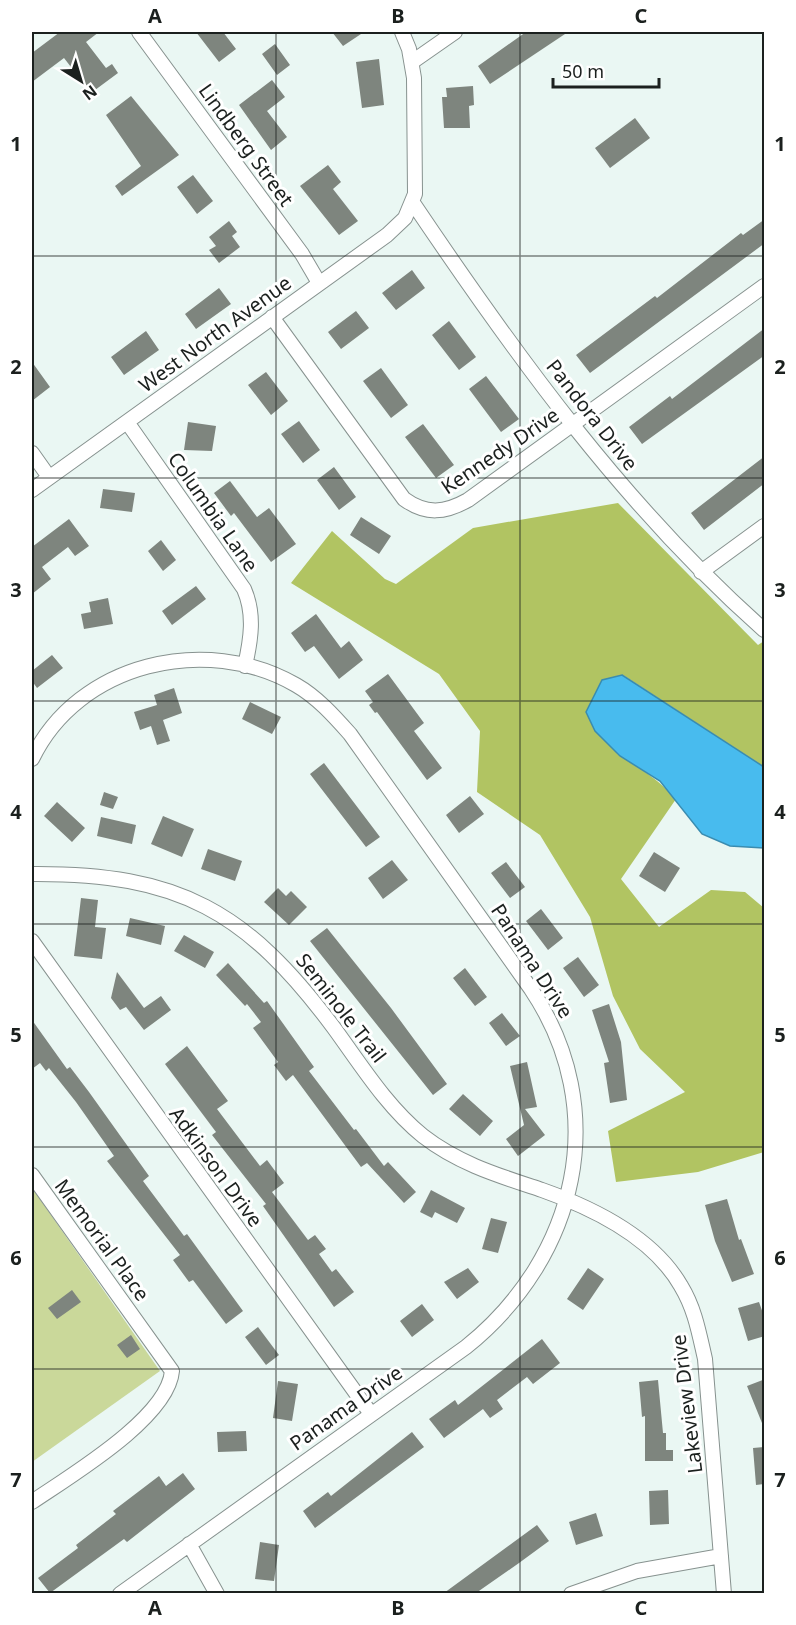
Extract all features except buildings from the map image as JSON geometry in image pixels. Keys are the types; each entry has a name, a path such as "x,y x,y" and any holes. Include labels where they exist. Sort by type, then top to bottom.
{"street":[{"name":"Lindberg Street","path":"140,32 302,254 318,283"},
{"path":"402,32 412,62 415,194 413,203"},
{"path":"412,62 455,32"},
{"name":"West North Avenue","path":"32,490 387,235 405,218 413,203"},
{"name":"Pandora Drive","path":"413,203 573,425 621,485 701,572 765,630"},
{"name":"Kennedy Drive","path":"272,317 404,499 415,507 435,512 454,508 765,286"},
{"name":"Columbia Lane","path":"127,422 249,599 252,628 245,666"},
{"path":"32,453 49,477"},
{"path":"701,572 765,526"},
{"name":"Panama Drive","path":"32,759 46,735 71,708 99,686 119,676 155,664 194,659 217,659 245,666 296,685 337,719 546,1010 566,1057 574,1089 577,1141 567,1200 542,1258 504,1313 466,1347 120,1593"},
{"name":"Seminole Trail","path":"32,874 121,878 180,894 222,916 262,944 293,975 398,1112 422,1136 463,1162 485,1172 567,1200"},
{"name":"Adkinson Drive","path":"32,941 371,1414"},
{"name":"Memorial Place","path":"32,1175 172,1371 171,1384 148,1417 32,1503"},
{"name":"Lakeview Drive","path":"567,1200 600,1215 648,1248 675,1276 690,1302 697,1321 705,1359 724,1593"},
{"path":"189,1544 217,1593"},
{"path":"571,1593 637,1571 722,1556"}],"green space":[{"path":"618,503 758,645 764,641 764,767 623,675 586,712 604,739 676,799 621,879 659,927 711,890 745,892 764,908 764,1152 698,1172 616,1182 608,1131 685,1092 640,1049 613,996 590,917 540,835 477,792 480,731 439,674 291,583 332,531 385,579 396,584 473,528"},
{"path":"32,1188 160,1371 32,1462"}],"water":[{"path":"622,675 764,767 764,848 730,846 702,834 660,781 620,756 595,731 586,712 602,680"}]}
